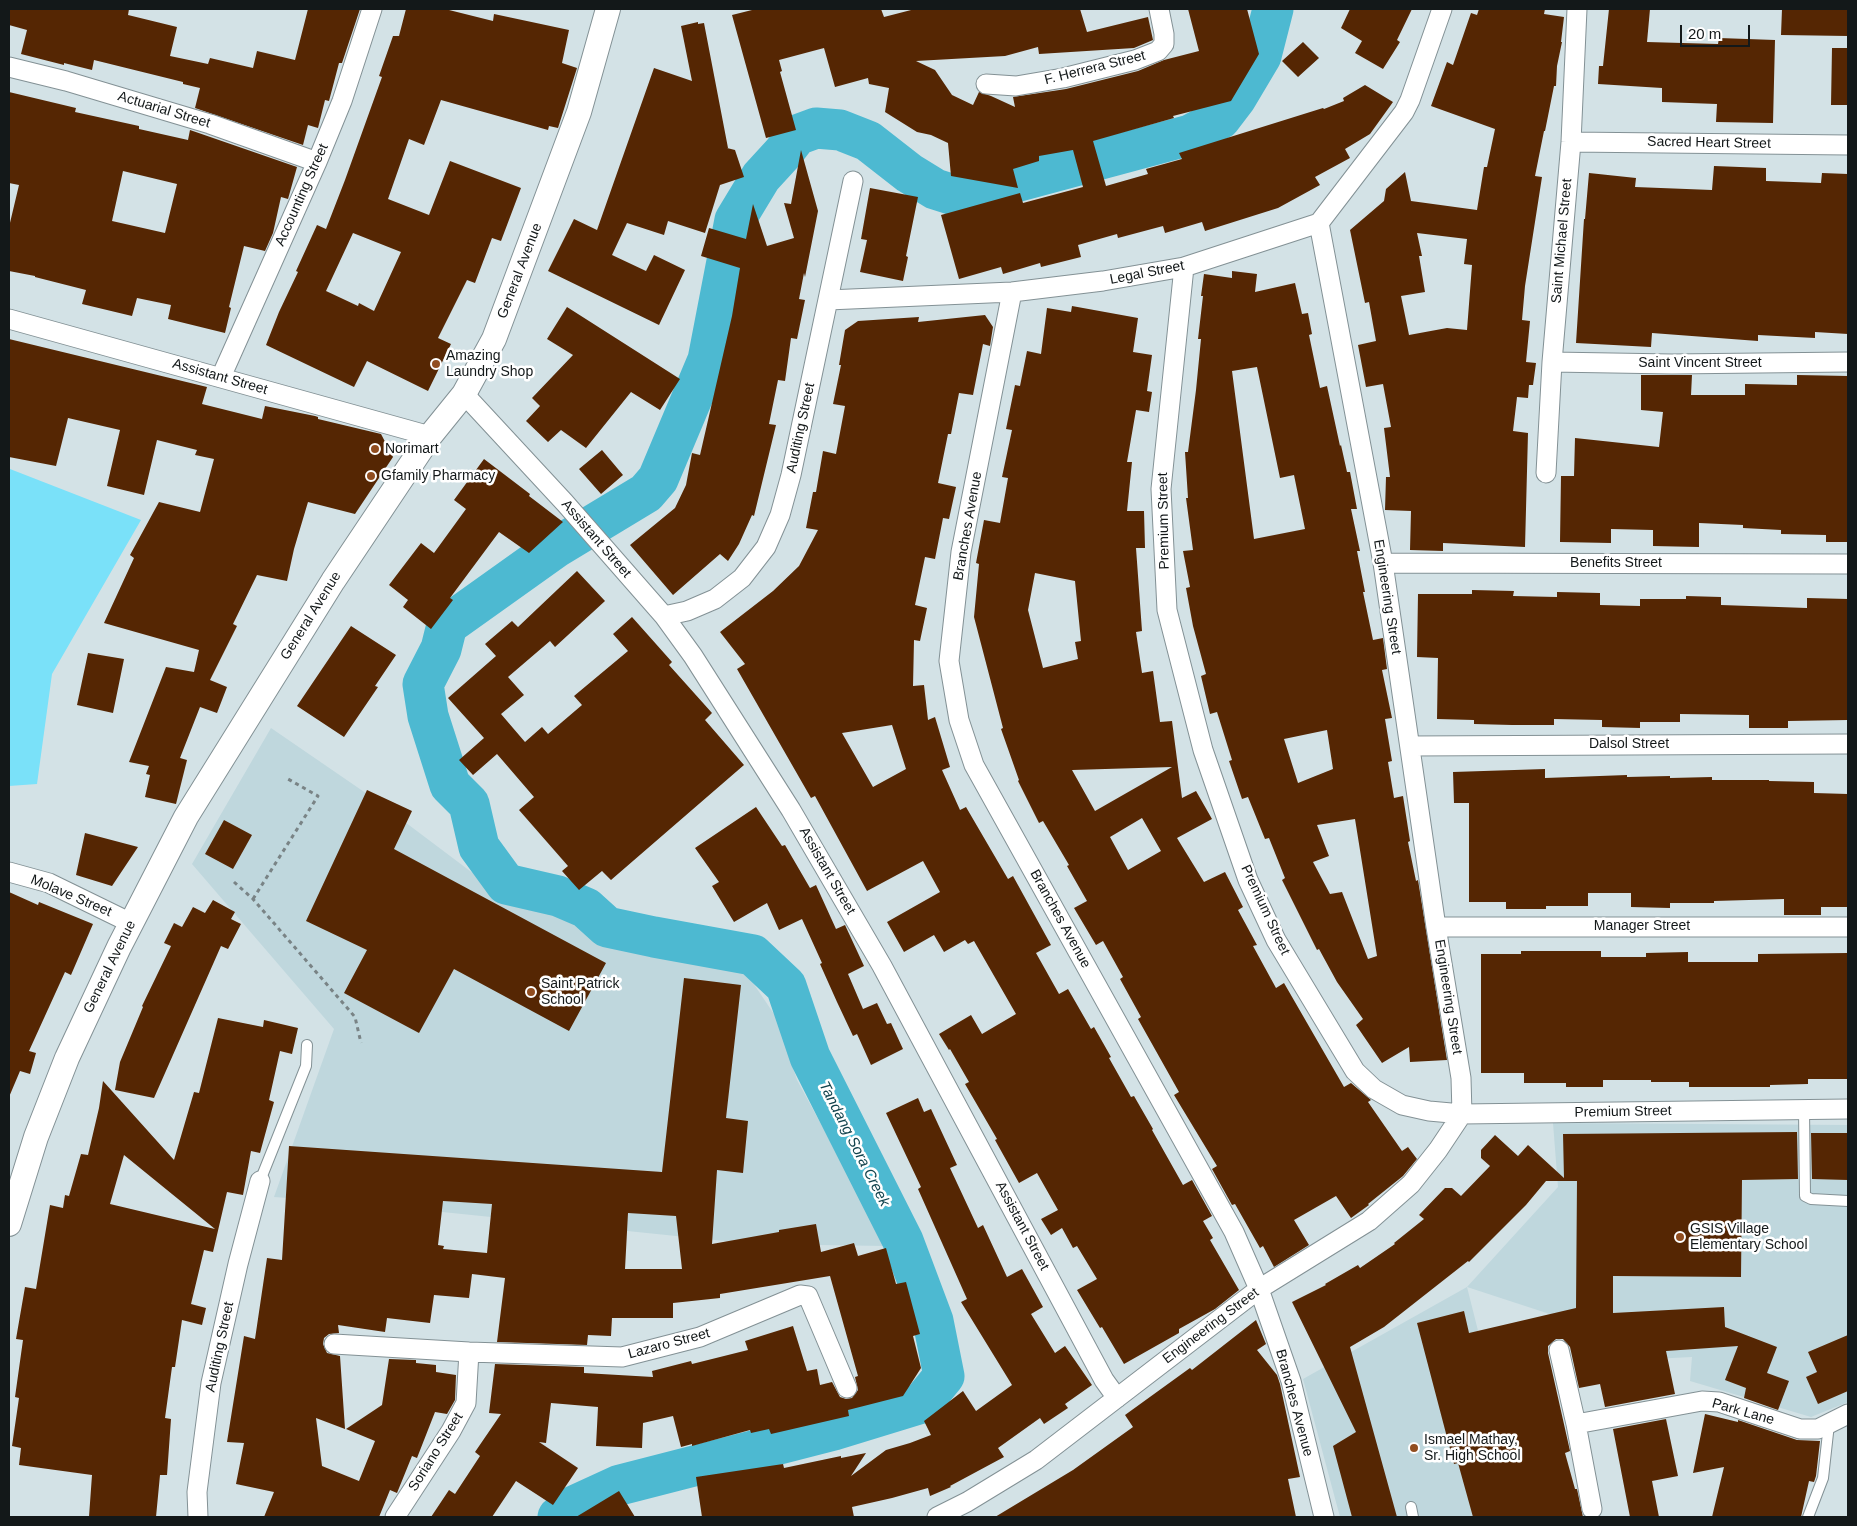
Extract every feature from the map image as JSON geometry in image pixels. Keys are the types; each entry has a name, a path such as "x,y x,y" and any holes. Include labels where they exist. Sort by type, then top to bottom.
{"street":[{"name":"Accounting Street","path":"221,377 317,162 342,101 372,9"},
{"name":"General Avenue","path":"9,1224 36,1137 67,1058 131,923 186,817 333,582 430,436 464,394 494,339 576,121 608,9"},
{"name":"F. Herrera Street","path":"986,84 1016,86 1063,78 1135,60 1158,51 1164,44 1159,9"},
{"path":"1318,223 1404,112 1442,9"},
{"name":"Saint Michael Street","path":"1546,473 1552,362 1571,142 1577,9"},
{"name":"Actuarial Street","path":"9,67 66,81 210,124 317,162"},
{"name":"Sacred Heart Street","path":"1571,142 1848,145"},
{"name":"Auditing Street","path":"664,616 687,611 714,599 742,578 766,547 780,514 791,475 853,181"},
{"name":"Legal Street","path":"828,300 1012,292 1103,282 1184,267 1318,223"},
{"name":"Engineering Street","path":"937,1517 967,1502 1036,1460 1259,1289 1369,1221 1411,1184 1438,1150 1462,1114 1461,1078 1436,927 1383,563 1318,223"},
{"name":"Premium Street","path":"1184,267 1160,489 1167,610 1203,750 1248,880 1276,940 1355,1070 1374,1089 1402,1105 1430,1111 1462,1114 1848,1109"},
{"name":"Branches Avenue","path":"1012,292 961,552 950,661 959,720 974,764 1234,1232 1259,1289 1291,1381 1324,1517"},
{"name":"Assistant Street","path":"9,319 430,436"},
{"name":"Saint Vincent Street","path":"1552,362 1672,364 1848,362"},
{"name":"Assistant Street","path":"464,394 565,502 664,616 693,656 791,810 882,966 1104,1380 1117,1398"},
{"name":"Benefits Street","path":"1383,563 1848,564"},
{"name":"Dalsol Street","path":"1410,746 1848,744"},
{"name":"Molave Street","path":"9,872 49,883 131,923"},
{"name":"Manager Street","path":"1436,927 1848,927"},
{"name":"Auditing Street","path":"198,1517 197,1492 211,1384 238,1264 260,1181"},
{"name":"Lazaro Street","path":"334,1344 469,1352 622,1357 700,1337 800,1295 808,1296 847,1388"},
{"path":"1558,1350 1576,1424 1592,1509"},
{"name":"Soriano Street","path":"395,1517 451,1431 466,1403 469,1352"},
{"name":"Park Lane","path":"1576,1424 1702,1401 1719,1402 1800,1429 1818,1429 1848,1414"}],"lane":[{"path":"260,1181 306,1066 307,1045"},
{"path":"1804,1110 1805,1196 1811,1200 1848,1200"},
{"path":"1808,1517 1823,1478 1829,1424"}],"path":[{"path":"253,899 318,796 288,779"},
{"path":"234,882 253,899 355,1017 362,1044"}],"shaded area":[{"path":"10,469 141,520 52,674 37,784 9,786 9,474"},
{"name":"Saint Patrick School","path":"271,728 373,798 482,880 607,939 743,968 776,1017 797,1080 887,1246 754,1244 345,1202 274,1197 334,1029 192,864"},
{"name":"GSIS Village Elementary School","path":"1553,1123 1848,1125 1848,1402 1811,1417 1690,1381 1692,1357 1633,1360 1568,1320 1467,1287 1558,1187"},
{"name":"Ismael Mathay, Sr. High School","path":"1467,1287 1525,1517 1340,1517 1303,1379"}],"building":[{"path":"9,9 129,9 128,15 177,27 170,56 208,64 210,58 253,68 257,51 295,60 308,9 360,9 342,63 339,63 329,101 325,100 318,128 308,125 303,145 195,108 200,88 183,84 183,82 94,60 92,70 21,54 27,30 9,25"},
{"path":"406,9 445,9 493,21 494,14 569,30 562,63 577,68 558,128 549,126 548,130 441,100 424,145 409,139 388,199 429,215 450,161 521,188 501,241 492,238 475,283 467,280 438,338 451,344 428,391 367,361 354,387 266,345 317,225 326,229 382,77 379,76 393,36 399,36","holes":["353,233 401,252 374,311 359,303 358,306 326,291"]},
{"path":"756,9 881,9 884,17 915,9 1080,9 1087,32 1148,17 1153,40 1134,48 1039,54 1038,47 1005,56 916,61 935,70 952,95 973,105 979,92 1015,107 1013,97 1066,89 1138,71 1164,60 1199,51 1188,9 1247,9 1259,54 1231,101 1173,116 1174,118 1093,141 1106,186 1148,174 1146,169 1182,159 1179,153 1324,109 1344,101 1343,98 1365,85 1393,102 1370,134 1345,149 1350,158 1315,177 1320,185 1278,208 1205,231 1202,222 1165,233 1163,226 1118,238 1117,234 1078,245 1081,257 1041,267 1040,263 1003,274 1001,267 959,279 941,215 1020,193 1023,203 1083,187 1073,150 1039,156 1039,161 1013,169 1018,188 951,176 948,143 931,135 917,132 885,112 889,88 869,84 868,78 835,87 824,48 779,60 782,71 780,72 796,130 766,138 732,15"},
{"path":"1350,9 1412,9 1397,40 1400,42 1383,69 1355,53 1362,41 1341,28"},
{"path":"1479,9 1545,9 1544,14 1564,17 1556,86 1554,86 1535,176 1542,177 1525,286 1522,320 1530,321 1526,362 1536,363 1533,385 1529,385 1528,398 1517,397 1513,431 1528,433 1525,547 1443,543 1443,551 1410,550 1411,511 1385,510 1386,477 1390,477 1384,428 1391,427 1383,384 1366,387 1358,345 1376,341 1369,302 1365,303 1350,230 1384,201 1386,189 1405,172 1411,201 1477,210 1484,167 1487,167 1495,129 1431,106 1447,62 1453,65 1471,13 1477,15","holes":["1417,233 1467,239 1464,264 1472,265 1467,330 1447,328 1409,335 1401,296 1425,292 1419,256 1422,256"]},
{"path":"1609,9 1650,9 1647,42 1718,44 1719,38 1775,40 1773,123 1716,122 1717,104 1662,102 1662,88 1598,84 1599,66 1603,66"},
{"path":"1782,9 1848,9 1848,36 1781,35"},
{"path":"698,22 698,24 704,23 727,148 735,150 744,177 720,185 705,233 668,221 664,235 627,223 612,255 646,271 654,255 685,270 659,325 548,271 574,219 597,230 654,68 692,81 681,26"},
{"path":"1303,42 1319,58 1298,77 1282,61"},
{"path":"1832,48 1848,48 1848,105 1831,105"},
{"path":"9,92 76,108 75,112 139,126 139,129 188,140 190,130 297,167 288,199 281,197 273,233 265,251 244,246 229,307 231,308 225,333 168,319 171,305 137,298 132,316 82,304 86,290 9,271 9,227 19,185 9,183","holes":["123,171 177,184 165,233 112,221"]},
{"path":"801,150 818,211 799,299 805,300 797,339 791,338 785,381 778,380 769,424 776,425 754,516 752,515 739,544 728,561 720,554 673,595 630,545 675,508 686,485 692,453 700,455 732,316 740,268 701,256 709,228 746,239 753,204 767,246 794,238 784,203 791,204"},
{"path":"1714,166 1766,168 1766,181 1821,183 1822,173 1848,174 1848,334 1815,332 1815,338 1758,335 1758,341 1652,333 1651,347 1576,343 1589,173 1636,178 1635,187 1712,190"},
{"path":"870,188 918,197 903,281 860,272 867,240 861,239"},
{"path":"1232,271 1257,274 1255,292 1295,283 1302,314 1308,313 1312,334 1309,335 1320,388 1327,386 1340,446 1347,472 1350,472 1357,509 1351,509 1360,551 1357,551 1373,640 1383,638 1387,669 1382,670 1392,718 1385,719 1392,761 1388,762 1394,798 1403,796 1410,841 1408,842 1416,881 1418,880 1447,1060 1410,1062 1409,1047 1382,1063 1356,1025 1363,1019 1337,982 1319,949 1317,950 1282,880 1285,878 1269,838 1265,839 1248,797 1242,799 1229,761 1232,760 1217,712 1210,714 1201,676 1206,674 1193,626 1186,588 1190,587 1183,551 1193,550 1186,498 1188,498 1185,452 1188,452 1196,390 1201,339 1198,339 1204,274 1232,278","holes":["1257,367 1280,478 1294,475 1305,529 1254,539 1232,371","1327,730 1333,769 1298,783 1284,739","1355,819 1377,956 1368,959 1342,892 1330,894 1313,862 1329,856 1317,825"]},
{"path":"1072,306 1138,318 1133,352 1152,355 1147,391 1152,392 1149,412 1136,410 1127,462 1132,462 1127,511 1144,511 1145,548 1136,548 1142,631 1136,632 1142,673 1153,671 1160,722 1172,721 1182,798 1196,791 1212,819 1177,838 1204,882 1225,872 1243,907 1238,910 1257,945 1253,946 1276,988 1284,983 1344,1087 1351,1083 1371,1100 1368,1102 1402,1151 1408,1147 1417,1159 1403,1176 1351,1218 1336,1196 1294,1220 1309,1245 1274,1267 1263,1246 1260,1248 1235,1204 1232,1205 1212,1169 1217,1166 1174,1095 1179,1092 1138,1019 1141,1017 1120,979 1123,977 1103,941 1096,945 1074,908 1087,901 1067,866 1069,865 1043,821 1039,823 1018,781 1001,729 1003,728 974,617 979,564 976,563 984,520 1000,523 1008,478 1002,477 1012,430 1006,429 1015,385 1020,386 1027,351 1041,354 1047,308 1071,312","holes":["1035,573 1075,581 1081,641 1075,642 1078,659 1043,668 1028,610","1172,767 1095,811 1072,770","1142,818 1161,851 1128,870 1110,837"]},
{"path":"567,307 680,379 660,410 631,392 586,448 561,430 548,442 526,421 540,406 532,398 573,355 547,339"},
{"path":"985,315 993,327 990,346 983,344 973,395 959,393 951,434 948,434 938,483 956,487 949,519 943,518 935,559 925,557 915,605 927,608 920,641 914,640 913,686 924,685 928,720 935,717 950,767 942,770 960,810 966,807 1008,879 1013,876 1051,945 1036,953 1059,994 1068,989 1091,1029 1094,1027 1111,1057 1109,1058 1131,1097 1134,1096 1183,1185 1192,1180 1212,1216 1203,1221 1213,1238 1210,1240 1239,1290 1215,1309 1179,1329 1179,1333 1124,1364 1077,1290 1097,1279 1077,1246 1073,1248 1062,1228 1051,1235 1041,1219 1058,1210 1037,1173 1019,1183 995,1140 997,1139 965,1084 969,1082 939,1034 971,1015 982,1034 1016,1014 974,941 968,944 965,940 944,952 934,935 904,952 887,922 940,892 923,861 867,891 815,796 811,798 737,669 745,664 720,632 773,591 799,566 818,530 806,528 813,492 816,492 823,451 836,454 845,406 833,404 841,365 839,365 845,330 858,321 919,317 918,322","holes":["892,725 906,769 873,787 842,733"]},
{"path":"9,339 207,387 202,404 262,419 265,406 315,416 318,419 381,434 393,457 355,514 308,502 287,581 257,575 233,624 237,626 210,680 227,687 217,713 200,707 180,758 187,760 176,804 145,797 150,775 146,774 149,766 129,762 166,667 194,672 199,650 104,623 134,558 130,555 159,502 200,512 214,459 195,455 197,450 157,440 144,495 107,486 120,430 68,418 56,466 9,457"},
{"path":"1641,375 1692,375 1691,395 1745,395 1745,384 1797,385 1797,375 1848,376 1848,542 1826,542 1826,535 1781,534 1781,530 1743,528 1743,525 1699,523 1699,547 1653,546 1653,530 1611,529 1611,543 1560,542 1561,476 1574,476 1575,438 1659,447 1663,412 1641,410"},
{"path":"602,450 623,475 601,494 579,469"},
{"path":"484,459 563,522 529,553 499,532 450,598 453,600 431,629 403,607 408,600 389,585 421,543 434,553 466,509 454,500"},
{"path":"577,571 605,601 555,647 550,641 508,677 524,695 501,714 525,742 542,727 548,734 582,705 574,696 628,651 613,634 632,617 672,662 669,665 712,713 705,720 744,765 611,880 602,871 579,890 562,871 568,866 519,810 534,797 497,754 473,775 459,760 484,738 448,698 496,656 485,644 512,621 518,627"},
{"path":"1472,590 1514,591 1513,596 1557,597 1557,592 1600,593 1600,605 1640,606 1640,599 1686,599 1686,596 1721,597 1721,605 1807,608 1807,598 1848,599 1848,720 1788,721 1788,728 1749,728 1749,715 1680,714 1680,722 1640,722 1640,728 1602,727 1602,720 1554,719 1554,725 1512,725 1474,724 1474,720 1437,719 1438,658 1417,657 1418,594 1472,594"},
{"path":"351,626 396,655 375,686 378,687 344,737 297,706"},
{"path":"88,653 124,659 113,713 77,705"},
{"path":"1545,769 1545,778 1627,775 1627,777 1712,777 1712,780 1814,782 1814,793 1848,794 1848,907 1821,907 1821,915 1784,915 1784,899 1714,901 1714,903 1670,903 1670,908 1631,907 1631,893 1588,893 1588,906 1546,906 1546,909 1506,909 1506,902 1469,902 1469,803 1454,803 1453,772"},
{"path":"367,790 412,811 394,849 606,963 569,1031 454,969 419,1033 344,993 367,950 306,921"},
{"path":"756,807 782,846 785,845 810,888 816,885 836,929 845,925 864,966 848,974 863,1009 877,1003 887,1024 891,1023 903,1049 871,1065 857,1034 853,1036 802,919 779,930 767,903 734,922 712,886 719,882 695,848"},
{"path":"224,820 252,835 233,869 205,854"},
{"path":"85,833 138,847 112,886 76,875"},
{"path":"9,892 38,905 39,902 93,924 71,975 65,972 29,1051 36,1053 30,1074 20,1071 9,1097"},
{"path":"213,900 235,912 231,919 241,924 228,949 221,946 154,1098 115,1090 120,1062 142,1006 171,946 164,943 174,923 182,927 193,907 205,913"},
{"path":"1521,951 1601,951 1601,957 1646,957 1646,953 1688,952 1688,962 1758,962 1758,954 1848,953 1848,1079 1808,1079 1808,1084 1770,1085 1770,1087 1689,1087 1689,1082 1603,1080 1603,1087 1566,1087 1566,1083 1524,1083 1524,1073 1481,1073 1481,954 1521,954"},
{"path":"684,978 741,985 726,1118 748,1121 743,1173 717,1170 712,1244 816,1224 821,1252 854,1243 858,1256 886,1248 896,1284 906,1282 920,1334 913,1336 921,1368 903,1396 848,1410 849,1416 771,1434 769,1429 751,1433 750,1430 692,1446 692,1444 681,1447 673,1416 643,1423 642,1448 596,1446 598,1407 551,1403 546,1443 539,1442 578,1468 553,1505 516,1481 492,1517 431,1517 449,1490 455,1494 480,1456 475,1452 501,1414 489,1413 495,1364 584,1367 584,1373 653,1377 652,1371 691,1361 692,1364 748,1350 745,1341 793,1326 807,1371 817,1369 820,1385 832,1382 840,1397 846,1399 852,1398 858,1390 855,1377 858,1376 830,1276 720,1294 720,1298 673,1303 673,1318 612,1318 611,1336 588,1335 587,1345 497,1342 505,1278 472,1274 469,1298 434,1295 430,1323 387,1318 385,1332 338,1325 339,1333 329,1334 324,1338 323,1344 327,1353 340,1356 345,1429 316,1418 322,1466 359,1481 375,1441 346,1429 382,1405 389,1359 416,1360 416,1363 436,1365 436,1372 456,1375 455,1400 447,1414 435,1412 417,1458 412,1456 397,1493 390,1490 379,1517 264,1517 274,1492 236,1484 244,1443 227,1442 244,1336 255,1339 267,1258 282,1260 289,1146 662,1172","holes":["443,1201 492,1204 487,1253 443,1249 444,1246 438,1245","628,1213 676,1216 682,1269 625,1269"]},
{"path":"218,1018 263,1027 264,1020 298,1028 292,1054 280,1051 269,1100 274,1102 260,1153 251,1151 243,1195 227,1192 213,1252 204,1250 191,1304 206,1308 202,1325 182,1320 175,1367 172,1367 165,1418 171,1419 167,1475 160,1475 156,1517 89,1517 92,1475 19,1465 21,1448 12,1446 19,1398 15,1397 23,1340 16,1339 25,1287 36,1289 50,1205 63,1208 65,1195 69,1196 81,1154 88,1155 103,1081 174,1160 194,1092 199,1093","holes":["124,1155 215,1229 110,1204"]},
{"path":"918,1098 924,1112 931,1109 957,1165 950,1168 978,1228 983,1225 1007,1277 1022,1269 1043,1307 1031,1314 1055,1353 1065,1346 1092,1385 1065,1404 1068,1408 1044,1424 1040,1418 998,1448 1004,1457 951,1487 930,1496 928,1488 852,1507 854,1517 702,1517 696,1477 783,1464 784,1468 841,1456 841,1458 866,1453 851,1476 886,1450 931,1435 924,1421 963,1391 976,1411 1012,1385 961,1302 967,1299 918,1189 921,1187 886,1113"},
{"path":"1797,1132 1798,1179 1742,1180 1741,1277 1613,1276 1613,1313 1724,1307 1725,1327 1777,1347 1767,1373 1789,1381 1778,1410 1744,1398 1746,1388 1725,1380 1738,1346 1666,1351 1675,1394 1605,1407 1600,1384 1579,1388 1570,1347 1563,1339 1556,1339 1548,1346 1548,1353 1570,1451 1565,1453 1575,1489 1577,1489 1583,1517 1473,1517 1458,1463 1454,1464 1417,1323 1464,1311 1469,1333 1576,1308 1577,1181 1546,1181 1526,1205 1469,1262 1384,1327 1350,1347 1397,1517 1352,1517 1333,1446 1356,1432 1292,1302 1326,1285 1358,1265 1360,1268 1395,1244 1424,1219 1419,1215 1445,1188 1452,1188 1461,1196 1490,1166 1481,1158 1481,1150 1495,1135 1518,1156 1528,1145 1564,1178 1563,1134"},
{"path":"1811,1133 1848,1133 1848,1180 1812,1179"},
{"path":"1256,1320 1266,1344 1257,1350 1277,1375 1300,1477 1288,1479 1296,1517 995,1517 1073,1470 1133,1427 1125,1415 1190,1368 1192,1370"},
{"path":"1848,1335 1848,1391 1818,1404 1806,1377 1817,1372 1808,1352"},
{"path":"1705,1414 1738,1422 1738,1420 1797,1440 1820,1441 1816,1476 1814,1482 1809,1481 1801,1517 1712,1517 1724,1467 1693,1473"},
{"path":"1666,1419 1678,1476 1652,1481 1659,1517 1630,1517 1613,1429"},
{"path":"619,1491 635,1517 576,1517"}],"waterway":[{"name":"Tandang Sora Creek","path":"558,1517 572,1507 620,1485 834,1430 922,1403 944,1376 933,1321 903,1241 810,1057 786,986 753,955 607,927 586,908 558,896 506,884 479,847 469,804 450,785 428,716 423,684 441,649 447,625 555,548 646,493 658,479 708,360 735,220 761,177 797,135 816,128 840,130 868,141 909,173 935,189 960,197 1190,135 1220,119 1236,98 1261,56 1273,9"}],"place":[{"name":"Amazing Laundry Shop","path":"436,364"},
{"name":"Norimart","path":"375,449"},
{"name":"Gfamily Pharmacy","path":"371,476"},
{"name":"Saint Patrick School","path":"531,992"},
{"name":"GSIS Village Elementary School","path":"1680,1237"},
{"name":"Ismael Mathay, Sr. High School","path":"1414,1448"}]}
